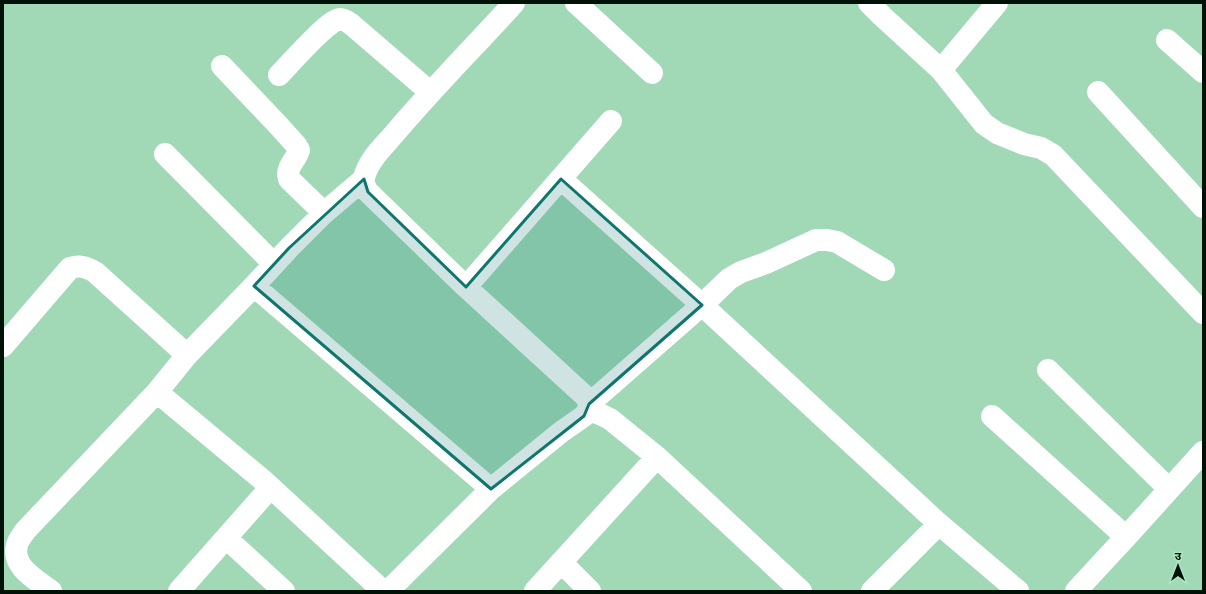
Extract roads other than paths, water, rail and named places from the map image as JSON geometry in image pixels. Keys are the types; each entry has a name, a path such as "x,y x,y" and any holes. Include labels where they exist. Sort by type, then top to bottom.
{"street":[{"path":"51,591 19,564 16,554 17,544 25,531 156,392 187,355 289,248 324,213 364,178 373,159 430,92 465,57 514,3"},
{"path":"576,3 652,73"},
{"path":"869,3 941,70 984,124 997,133 1024,144 1042,148 1053,155 1203,313"},
{"path":"941,70 993,4"},
{"path":"279,75 325,28 334,20 340,19 351,24 430,92"},
{"path":"1167,40 1203,72"},
{"path":"222,66 296,145 299,150 297,157 289,167 287,173 289,179 324,213"},
{"path":"1098,92 1203,207"},
{"path":"466,286 611,121"},
{"path":"165,154 274,264"},
{"path":"364,178 364,186 368,192 466,286 586,397 589,407 610,419 657,457 801,591"},
{"path":"561,178 702,305 939,524 1018,591"},
{"path":"388,591 491,489 561,432 584,416 589,407 729,279 741,272 766,263 816,240 837,242 884,270"},
{"path":"3,346 70,268 78,266 87,267 95,272 187,355"},
{"path":"254,286 491,489"},
{"path":"1048,370 1169,489"},
{"path":"156,392 270,488 384,591"},
{"path":"992,416 1126,537"},
{"path":"1076,591 1203,452"},
{"path":"535,591 657,457"},
{"path":"179,591 270,488"},
{"path":"872,591 939,524"},
{"path":"226,538 284,591"},
{"path":"561,562 590,591"}]}
